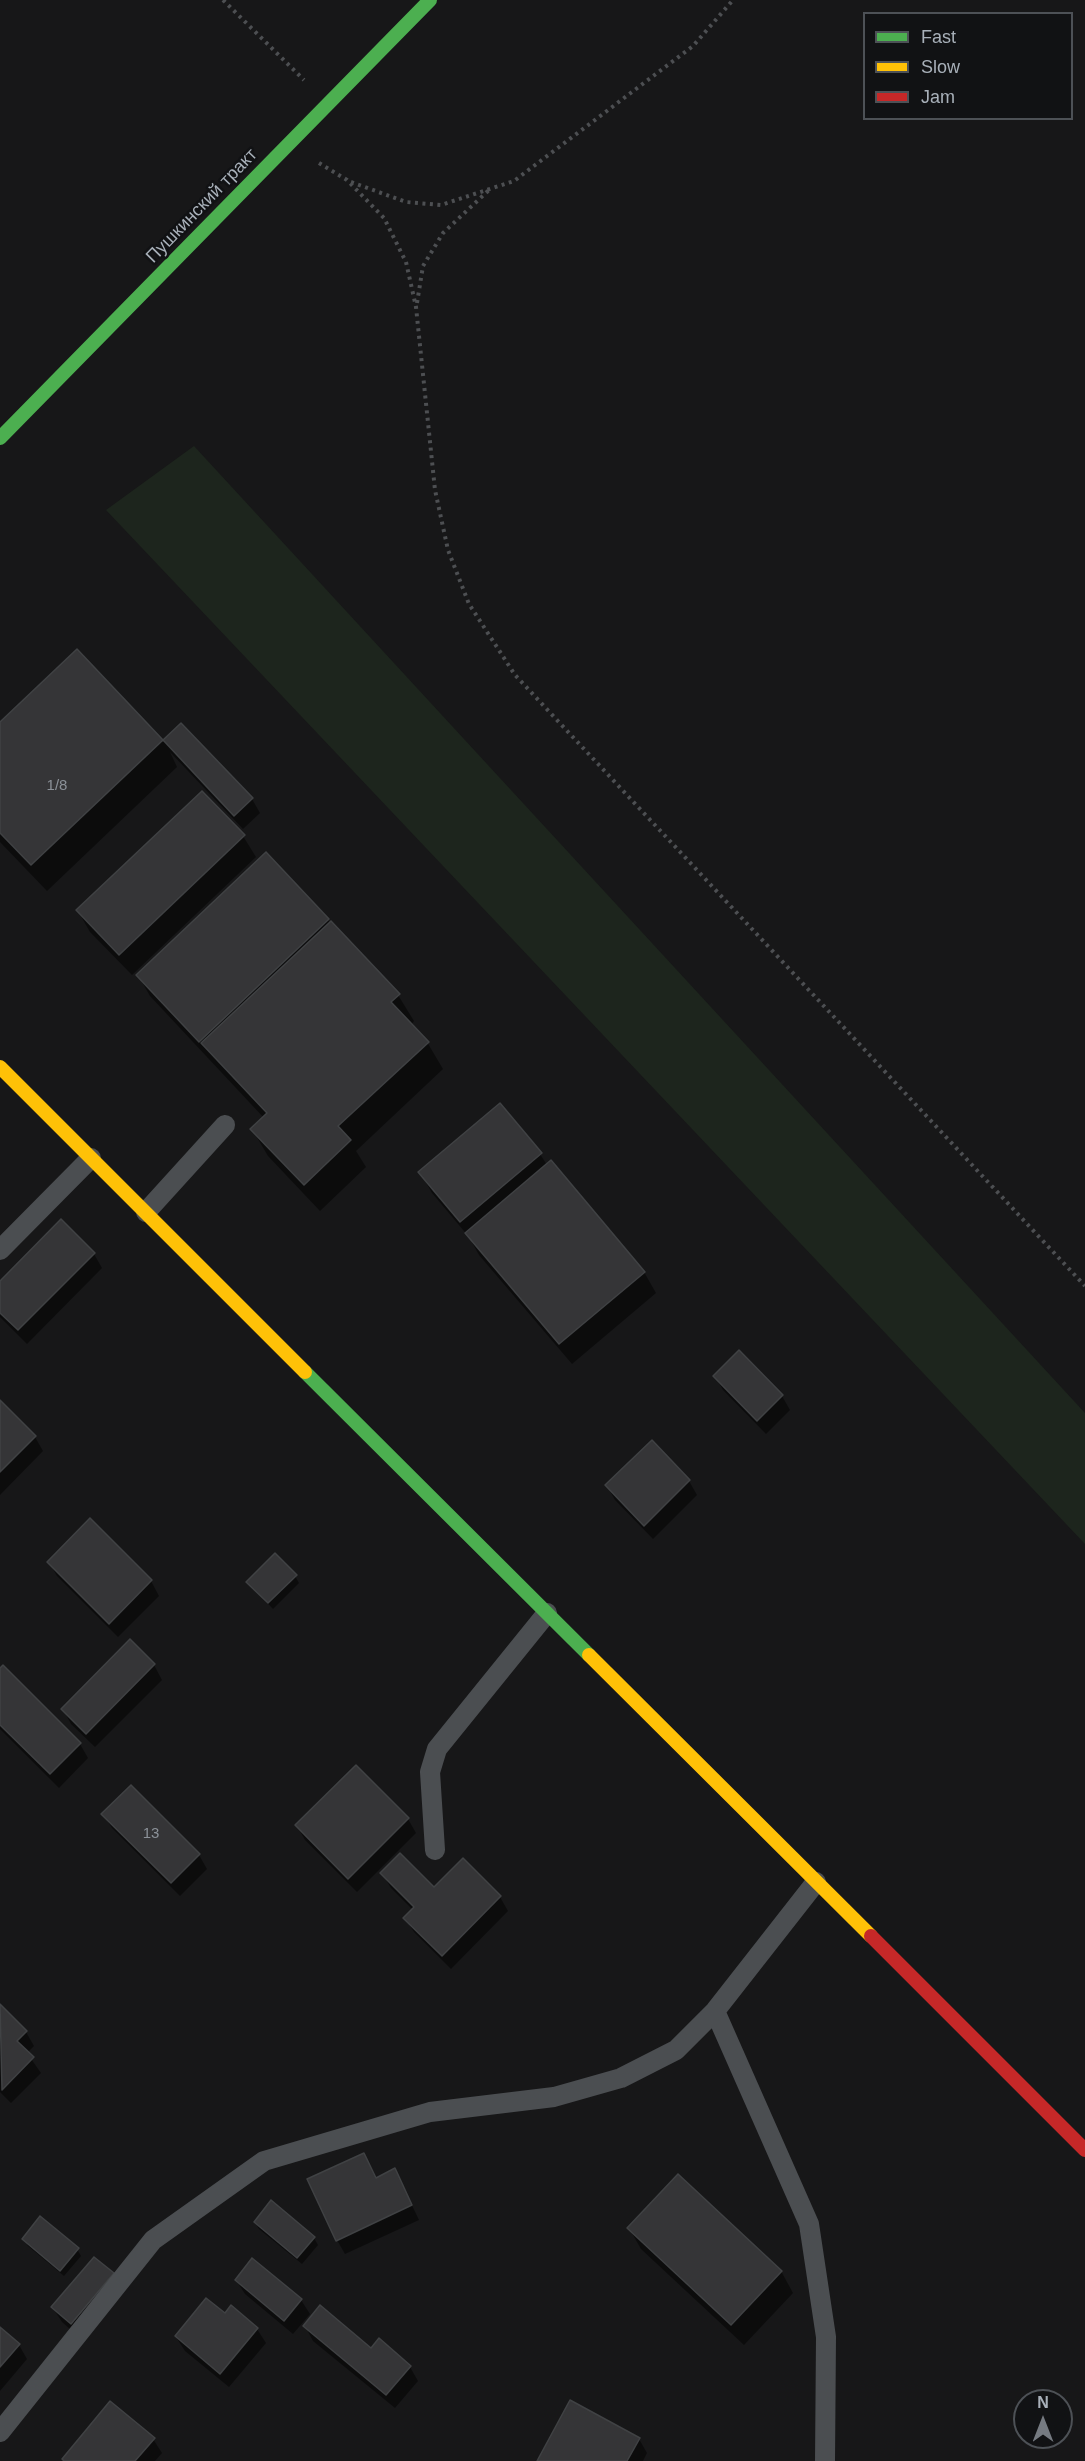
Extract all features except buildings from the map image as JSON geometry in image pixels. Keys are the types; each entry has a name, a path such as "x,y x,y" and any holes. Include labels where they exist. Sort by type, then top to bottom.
{"street":[{"name":"Пушкинский тракт","path":"0,438 430,0"},
{"path":"0,1067 1085,2150"}],"lane":[{"path":"146,1212 225,1125"},
{"path":"0,1250 92,1158"},
{"path":"435,1850 430,1772 438,1749 547,1613"},
{"path":"0,2432 153,2240 264,2161 430,2112 554,2097 621,2078 676,2050 715,2012 816,1882"},
{"path":"715,2012 809,2224 826,2337 825,2461"}],"path":[{"path":"223,0 327,103"},
{"path":"288,143 347,180 406,202 441,205 491,189 514,181 693,46 733,0"},
{"path":"347,180 384,218 406,262 416,307 435,490 448,550 469,604 515,675 1085,1286"},
{"path":"416,307 423,266 443,233 491,189"}],"shaded area":[{"path":"194,446 1085,1413 1085,1544 106,510"}],"traffic: fast":[{"path":"0,438 430,0"},
{"path":"305,1372 589,1655"}],"traffic: slow":[{"path":"0,1067 305,1372"},
{"path":"589,1655 871,1936"}],"traffic: jam":[{"path":"871,1936 1085,2150"}]}
